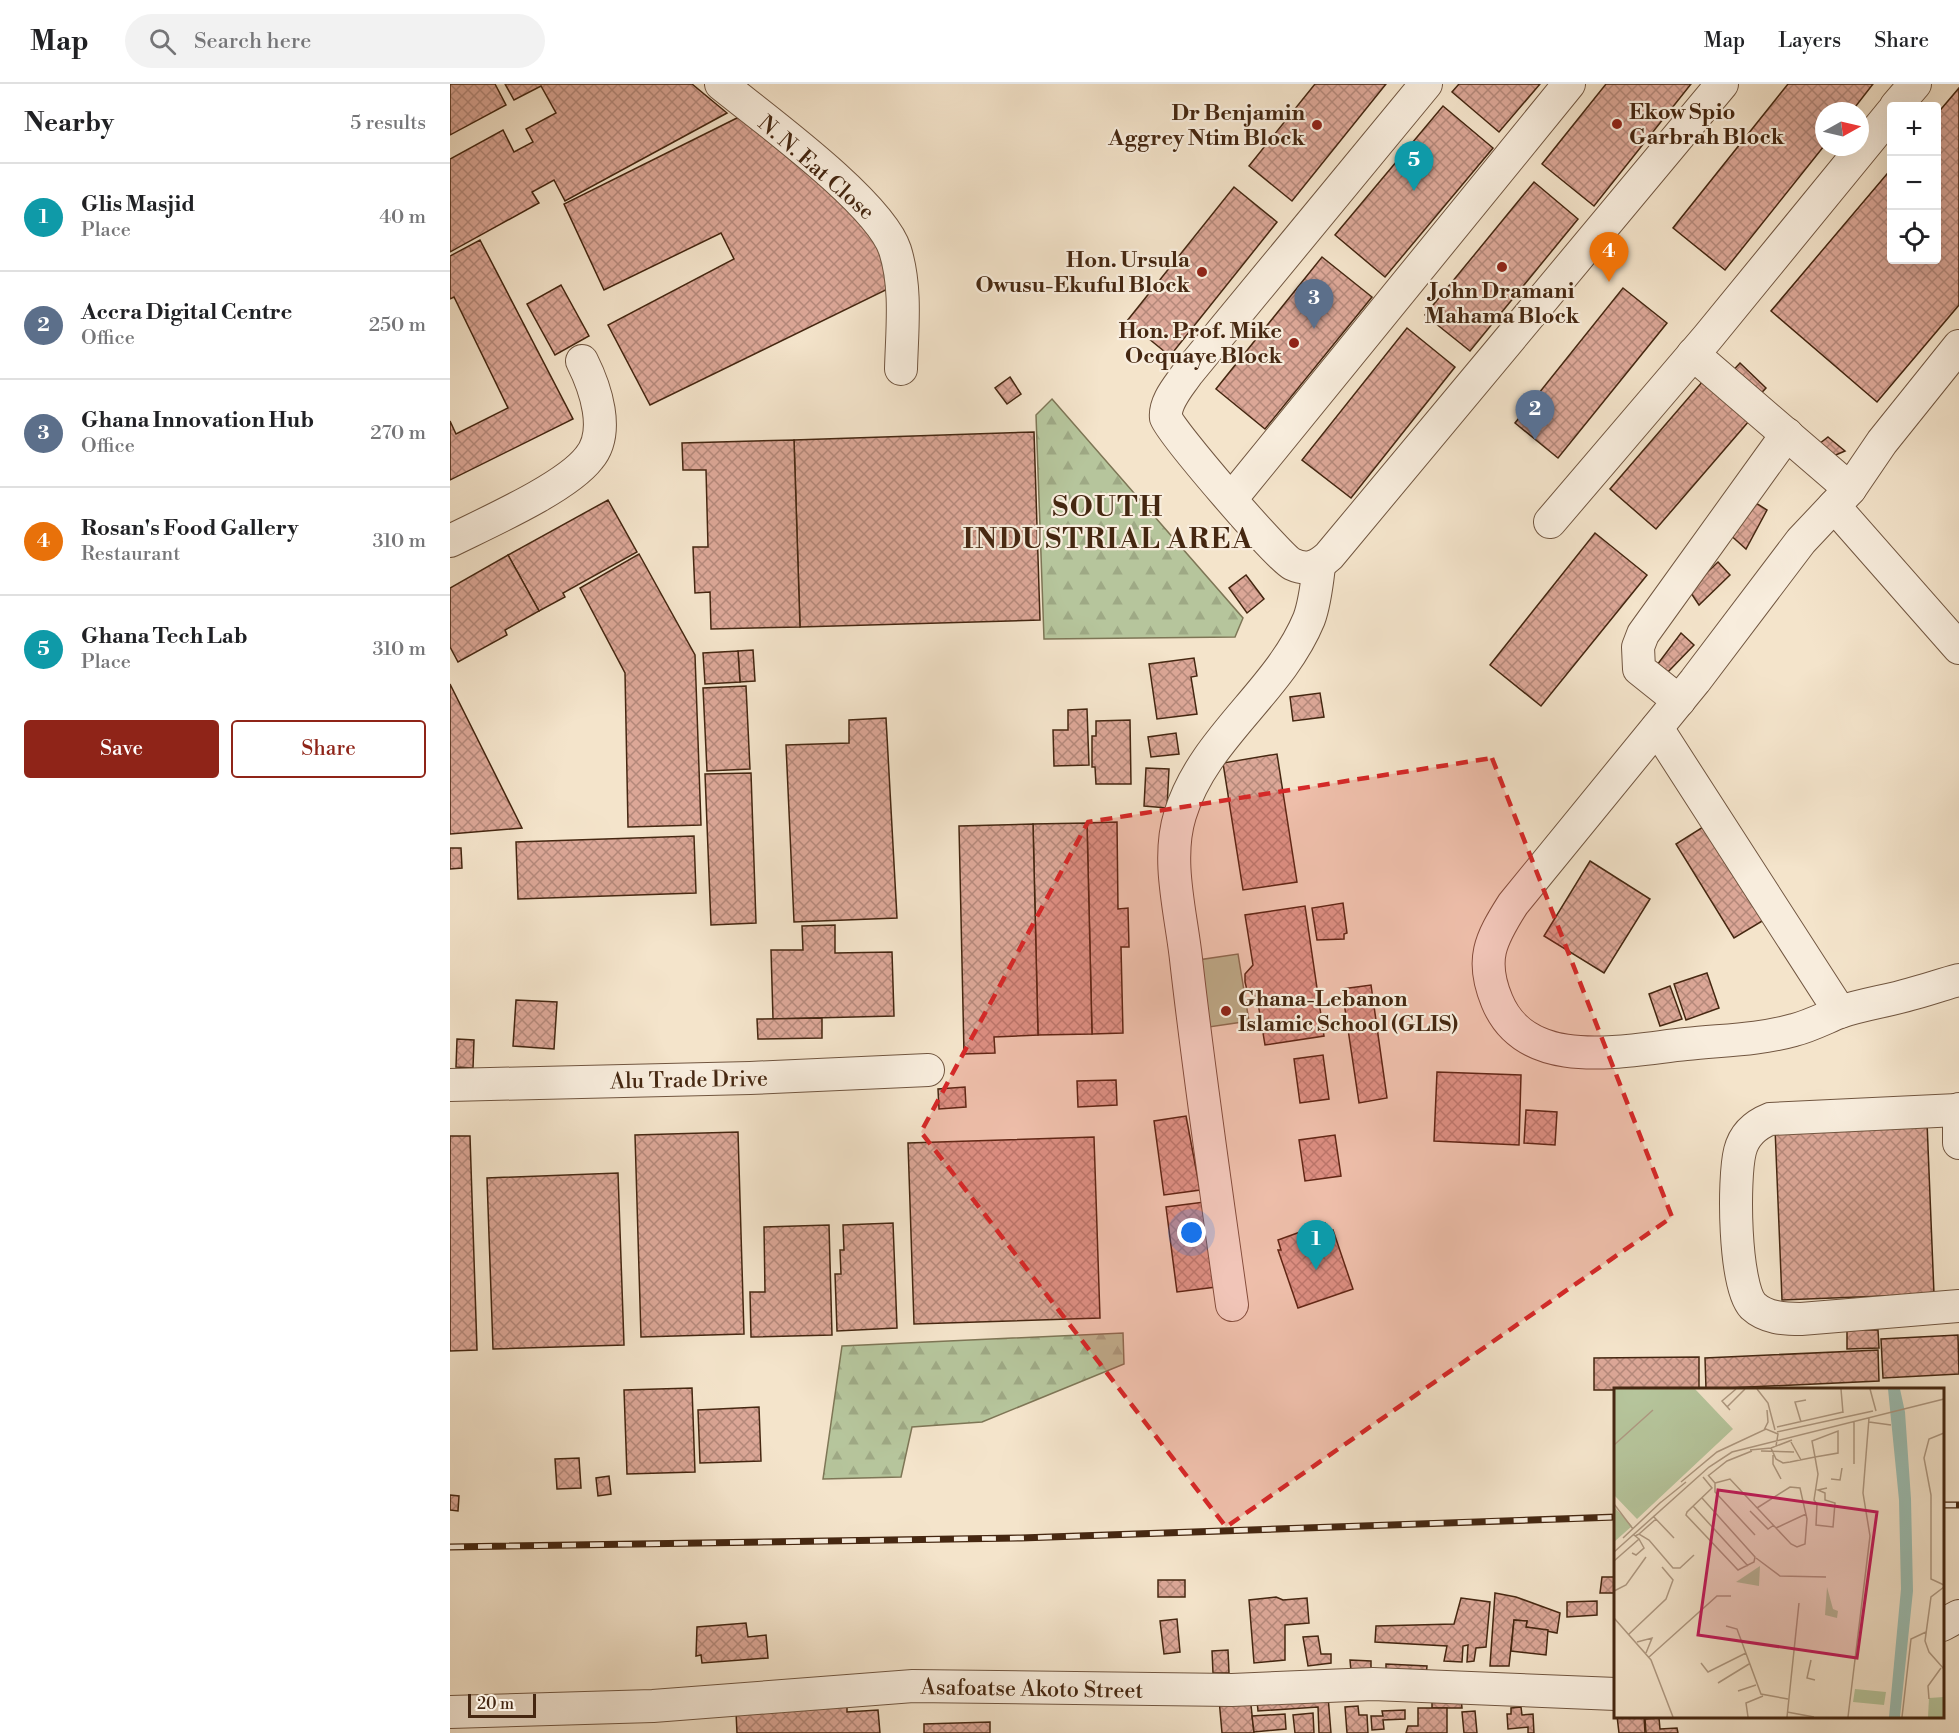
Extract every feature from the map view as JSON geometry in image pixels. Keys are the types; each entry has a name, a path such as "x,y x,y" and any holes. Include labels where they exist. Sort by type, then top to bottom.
{"street":[{"name":"N. N. Eat Close","path":"721,84 878,219 895,249 901,278 901,369"},
{"path":"1318,566 1303,568 1290,563 1262,536 1232,498 1177,437 1167,420 1169,402 1187,374 1426,84"},
{"path":"1232,498 1569,84"},
{"path":"1232,1305 1190,998 1174,841 1180,813 1198,775 1235,723 1288,657 1309,618 1317,585 1318,566 1722,84"},
{"path":"1900,102 1916,84"},
{"path":"1550,522 1693,354 1887,118"},
{"path":"1959,346 1882,442 1842,498 1801,541 1658,728 1536,875 1496,932 1488,949 1488,968 1493,992 1507,1020 1520,1033 1554,1049 1624,1052 1765,1037 1796,1030 1840,1012 1959,980"},
{"path":"1693,354 1787,434 1842,498 1959,648"},
{"path":"450,541 532,498 571,474 590,458 597,442 597,400 582,361"},
{"path":"1679,701 1639,669 1638,646 1643,634 1787,434"},
{"path":"1658,728 1840,1012"},
{"name":"Alu Trade Drive","path":"450,1085 750,1078 928,1070"},
{"path":"1959,1143 1958,1109 1770,1119 1749,1132 1740,1150 1735,1184 1737,1238 1744,1288 1752,1304 1764,1314 1783,1319 1801,1319 1959,1306"},
{"path":"1944,1624 1959,1616"},
{"name":"Asafoatse Akoto Street","path":"450,1712 653,1706 913,1686 1232,1690 1373,1684 1614,1694"}],"highlighted area":[{"path":"1492,758 1672,1217 1226,1527 921,1132 1088,822"}],"green space":[{"path":"1052,399 1243,618 1235,637 1044,639 1036,415"},
{"path":"1238,954 1249,1021 1209,1027 1198,960"},
{"path":"1123,1333 1124,1364 982,1422 912,1427 901,1477 823,1479 842,1346"}],"building":[{"path":"450,84 495,84 506,105 450,135"},
{"path":"505,84 692,84 727,113 565,201 554,180 532,192 539,203 450,252 450,159 503,130 514,152 533,142 526,129 556,113 541,86 514,100"},
{"name":"Dr Benjamin Aggrey Ntim Block","path":"1315,84 1386,84 1292,201 1249,166"},
{"path":"1459,84 1540,84 1499,132 1452,92"},
{"name":"Ekow Spio Garbrah Block","path":"1606,84 1691,84 1594,206 1542,164"},
{"path":"1788,84 1873,84 1859,102 1815,102 1816,156 1725,270 1673,228"},
{"path":"1959,88 1959,305 1877,402 1771,311 1887,174 1887,264 1941,264 1941,109"},
{"path":"1443,106 1493,148 1385,277 1335,235"},
{"path":"739,117 868,224 898,284 650,405 608,325 734,259 721,233 604,290 564,204"},
{"name":"John Dramani Mahama Block","path":"1534,182 1578,219 1470,351 1425,315"},
{"name":"Hon. Ursula Owusu-Ekuful Block","path":"1234,187 1277,222 1170,356 1127,321"},
{"path":"480,240 573,419 450,480 450,421 456,434 508,408 454,297 450,299 450,256"},
{"name":"Hon. Prof. Mike Ocquaye Block","path":"1322,257 1372,297 1265,429 1216,389"},
{"path":"561,285 589,336 555,355 527,304"},
{"path":"1623,288 1667,323 1558,458 1515,423"},
{"path":"1407,328 1455,367 1351,498 1302,460"},
{"path":"1740,363 1766,388 1754,401 1728,376"},
{"path":"1709,374 1755,414 1656,529 1610,489"},
{"path":"1010,377 1021,394 1007,404 995,388"},
{"path":"1034,432 1040,620 800,627 794,440"},
{"path":"1828,437 1845,451 1831,457 1819,444"},
{"path":"794,440 800,627 711,629 710,592 695,593 693,547 708,547 706,470 683,470 682,443"},
{"path":"608,500 637,552 563,593 565,597 539,611 508,555"},
{"path":"1751,500 1767,510 1746,549 1727,532"},
{"path":"1595,533 1647,575 1541,706 1490,665"},
{"path":"639,554 695,655 701,825 628,827 625,673 580,588"},
{"path":"508,555 539,611 505,630 507,635 458,662 450,647 450,588"},
{"path":"1718,562 1730,575 1699,605 1689,590"},
{"path":"1246,575 1264,599 1247,613 1229,588"},
{"path":"1681,633 1694,645 1665,675 1654,669"},
{"path":"753,650 755,681 740,682 738,651"},
{"path":"738,651 740,682 705,684 703,653"},
{"path":"1194,658 1197,676 1191,677 1197,714 1157,719 1149,664"},
{"path":"450,684 522,828 450,834"},
{"path":"746,686 750,769 707,771 703,688"},
{"path":"1320,693 1324,717 1293,721 1290,697"},
{"path":"1087,709 1089,765 1054,766 1053,730 1068,730 1068,710"},
{"path":"886,718 897,918 794,922 786,745 849,743 849,720"},
{"path":"1130,720 1131,784 1096,784 1095,767 1092,767 1092,736 1096,736 1096,721"},
{"path":"1176,733 1179,754 1151,757 1148,737"},
{"path":"1277,754 1297,882 1243,890 1223,763"},
{"path":"1146,768 1169,769 1167,808 1144,806"},
{"path":"751,773 756,923 711,925 705,774"},
{"path":"1117,822 1118,909 1128,908 1129,947 1121,947 1123,1033 1092,1034 1087,823"},
{"path":"1711,822 1769,917 1734,938 1676,844"},
{"path":"1087,823 1092,1034 1038,1035 1033,824"},
{"path":"1033,824 1038,1035 994,1037 995,1053 964,1054 959,826"},
{"path":"694,836 696,893 518,899 516,842"},
{"path":"450,848 461,848 462,868 450,869"},
{"path":"1590,861 1650,899 1604,973 1544,936"},
{"path":"1343,903 1347,933 1344,934 1344,939 1317,940 1312,908"},
{"path":"1305,906 1324,1036 1265,1045 1257,997 1247,990 1245,982 1245,974 1253,965 1245,915"},
{"path":"835,925 835,953 892,952 894,1016 773,1019 771,950 803,950 802,926"},
{"path":"1707,973 1719,1008 1686,1020 1674,984"},
{"path":"1371,985 1387,1098 1359,1103 1342,989"},
{"path":"1670,986 1682,1019 1660,1026 1649,994"},
{"path":"516,1000 557,1002 554,1049 513,1046"},
{"path":"822,1018 822,1038 758,1039 757,1019"},
{"path":"457,1039 474,1040 473,1068 456,1067"},
{"path":"1323,1055 1329,1099 1300,1103 1294,1059"},
{"path":"1437,1072 1521,1075 1519,1145 1434,1141"},
{"path":"1116,1080 1117,1105 1078,1107 1077,1081"},
{"path":"965,1087 966,1107 939,1109 938,1089"},
{"path":"1526,1110 1557,1112 1555,1145 1524,1143"},
{"path":"1186,1116 1200,1190 1164,1195 1154,1121"},
{"path":"1927,1122 1934,1294 1782,1300 1775,1128"},
{"path":"738,1132 744,1334 641,1337 635,1135"},
{"path":"1335,1135 1341,1176 1305,1181 1299,1140"},
{"path":"450,1136 470,1136 477,1350 450,1351"},
{"path":"1094,1137 1100,1318 914,1324 908,1143"},
{"path":"618,1173 624,1345 493,1349 487,1178"},
{"path":"1212,1201 1216,1287 1177,1292 1166,1207"},
{"path":"893,1223 897,1328 837,1331 835,1274 841,1274 840,1250 844,1250 843,1225"},
{"path":"1325,1223 1328,1232 1333,1230 1353,1289 1298,1308 1278,1250 1281,1250 1278,1240"},
{"path":"829,1225 832,1335 751,1337 750,1292 765,1292 764,1227"},
{"path":"1847,1330 1878,1330 1879,1348 1847,1349"},
{"path":"1958,1335 1959,1374 1883,1378 1881,1339"},
{"path":"1878,1350 1879,1381 1706,1388 1705,1358"},
{"path":"1699,1357 1699,1388 1594,1390 1594,1358"},
{"path":"692,1388 695,1472 627,1474 624,1390"},
{"path":"759,1407 761,1461 700,1463 698,1410"},
{"path":"579,1458 581,1488 557,1489 555,1459"},
{"path":"609,1476 611,1494 598,1496 596,1478"},
{"path":"450,1495 459,1496 458,1511 450,1510"},
{"path":"1602,1577 1614,1577 1614,1593 1600,1593"},
{"path":"1158,1580 1185,1580 1185,1597 1158,1597"},
{"path":"1495,1593 1516,1597 1560,1613 1557,1633 1526,1627 1527,1621 1514,1620 1509,1666 1490,1666"},
{"path":"1276,1597 1283,1600 1307,1598 1309,1623 1285,1625 1285,1660 1254,1663 1249,1600"},
{"path":"1461,1598 1490,1602 1486,1647 1476,1648 1474,1661 1467,1662 1468,1645 1463,1646 1462,1662 1444,1661 1447,1646 1375,1642 1376,1626 1454,1624"},
{"path":"1597,1601 1597,1615 1567,1617 1567,1602"},
{"path":"1177,1619 1180,1652 1164,1654 1160,1621"},
{"path":"1514,1620 1527,1621 1526,1627 1548,1630 1546,1655 1511,1651"},
{"path":"746,1623 748,1637 766,1635 768,1658 702,1663 701,1655 696,1656 697,1627"},
{"path":"1318,1636 1321,1654 1331,1654 1331,1663 1308,1666 1303,1637"},
{"path":"1228,1650 1229,1673 1213,1673 1212,1651"},
{"path":"1350,1660 1371,1661 1371,1670 1351,1671"},
{"path":"1386,1664 1427,1666 1426,1676 1386,1675"},
{"path":"1432,1695 1461,1698 1462,1708 1432,1708"},
{"path":"1250,1696 1254,1733 1222,1733 1219,1699"},
{"path":"1328,1696 1331,1733 1319,1733 1318,1707 1258,1711 1257,1701"},
{"path":"847,1706 847,1712 878,1710 880,1733 737,1733 736,1712"},
{"path":"1358,1706 1359,1715 1367,1715 1368,1733 1347,1733 1345,1707"},
{"path":"1521,1707 1522,1715 1533,1714 1534,1733 1528,1733 1528,1727 1508,1729 1507,1714 1511,1714 1511,1708"},
{"path":"1418,1708 1447,1708 1447,1733 1406,1733 1408,1726 1418,1726"},
{"path":"1405,1710 1405,1719 1383,1720 1384,1729 1372,1730 1371,1716 1383,1716 1382,1711"},
{"path":"1475,1711 1477,1733 1464,1733 1462,1712"},
{"path":"1313,1713 1314,1733 1295,1733 1293,1715"},
{"path":"1285,1714 1286,1729 1254,1732 1252,1716"},
{"path":"1617,1718 1644,1718 1645,1733 1619,1733"},
{"path":"1659,1718 1660,1729 1677,1728 1678,1733 1646,1733 1645,1719"},
{"path":"990,1722 990,1733 924,1733 924,1724"}],"railway":[{"path":"1944,1505 1959,1505"},
{"path":"450,1547 1021,1538 1614,1517"}],"place":[{"name":"Ekow Spio Garbrah Block","path":"1617,124"},
{"name":"Dr Benjamin Aggrey Ntim Block","path":"1317,125"},
{"name":"Ghana Tech Lab","path":"1414,191"},
{"name":"John Dramani Mahama Block","path":"1502,267"},
{"name":"Hon. Ursula Owusu-Ekuful Block","path":"1202,272"},
{"name":"Rosan's Food Gallery","path":"1609,282"},
{"name":"Ghana Innovation Hub","path":"1314,329"},
{"name":"Hon. Prof. Mike Ocquaye Block","path":"1294,343"},
{"name":"Accra Digital Centre","path":"1535,440"},
{"name":"Ghana-Lebanon Islamic School (GLIS)","path":"1226,1011"},
{"name":"Glis Masjid","path":"1316,1270"}],"district":[{"name":"SOUTH INDUSTRIAL AREA","path":"1108,522"}]}
